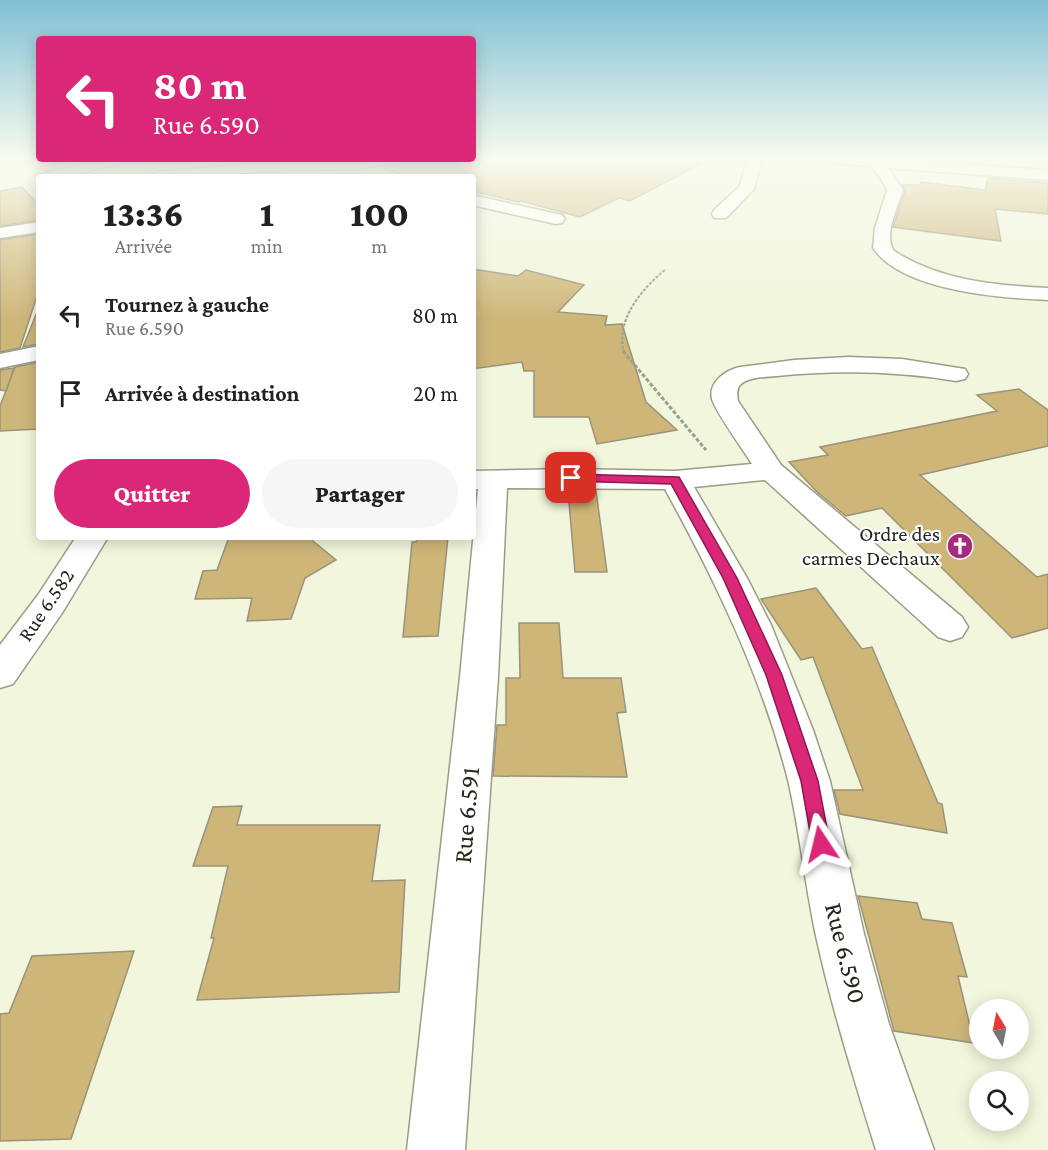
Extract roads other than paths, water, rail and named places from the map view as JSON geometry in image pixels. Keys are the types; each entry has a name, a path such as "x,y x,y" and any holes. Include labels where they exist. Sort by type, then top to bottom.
{"street":[{"path":"528,213 556,219"},
{"path":"888,213 881,247 885,255 927,273 980,288 1048,294"},
{"path":"0,233 36,227"},
{"path":"0,361 36,354"},
{"path":"950,627 771,471 724,402 723,390 729,380 750,372 828,364 896,365 956,374"},
{"path":"483,480 571,478 675,480 771,471"},
{"name":"Rue 6.591","path":"436,1150 479,677 483,480"},
{"name":"Rue 6.590","path":"675,480 712,543 748,615 774,675 793,730 809,781 840,934 862,1023 905,1150"},
{"name":"Rue 6.582","path":"0,673 50,604 90,540"}],"place":[{"name":"Ordre des carmes Dechaux","path":"960,546"}]}
